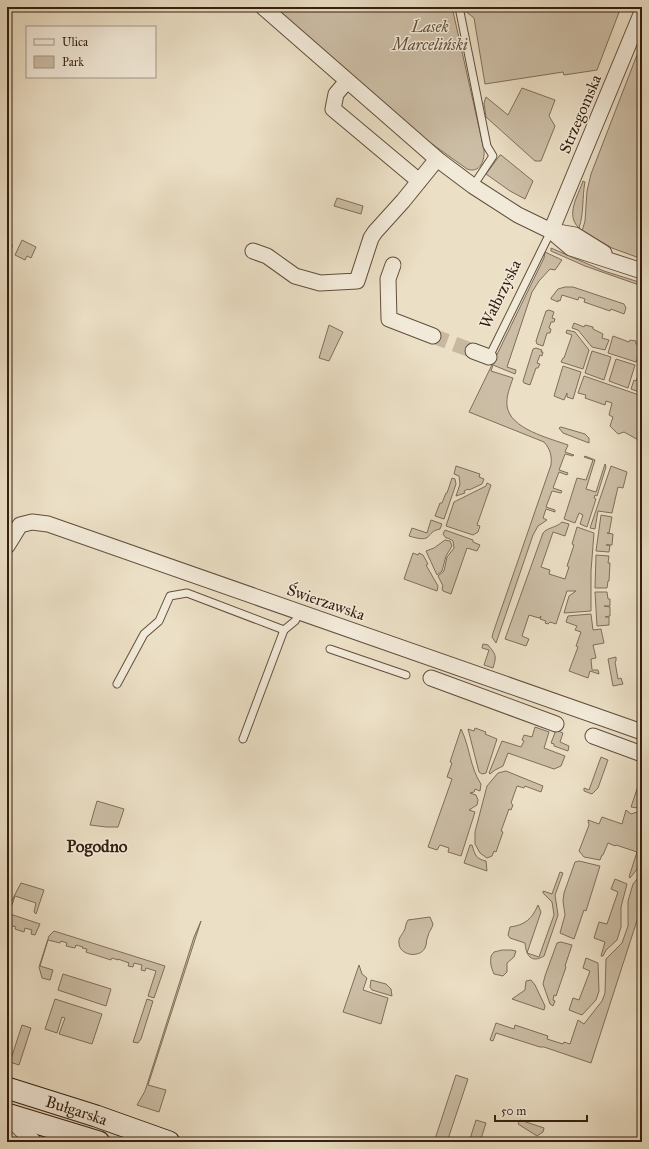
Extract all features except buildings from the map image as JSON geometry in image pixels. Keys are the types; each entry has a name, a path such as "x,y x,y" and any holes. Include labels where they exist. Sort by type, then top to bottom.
{"street":[{"path":"263,7 436,159 473,186 518,215 550,231 571,248 642,271"},
{"name":"Strzegomska","path":"550,231 642,12"},
{"path":"347,81 336,94 333,109 419,181"},
{"path":"253,250 267,256 295,276 320,283 357,281 371,238 403,201 436,159"},
{"path":"393,265 388,279 388,319 433,336"},
{"name":"Wałbrzyska","path":"473,351 489,357"},
{"name":"Świerzawska","path":"7,546 11,529 26,523 40,522 48,524 642,732"},
{"path":"431,678 556,724"},
{"path":"593,736 642,754"},
{"name":"Bułgarska","path":"7,1088 96,1116 169,1142"},
{"name":"Bułgarska","path":"7,1115 34,1142"},
{"name":"Bułgarska","path":"7,1115 99,1142"}],"lane":[{"path":"459,7 487,146 493,156 473,186"},
{"name":"Wałbrzyska","path":"489,357 550,231"},
{"path":"117,684 144,634 159,621 170,596 186,593 284,630"},
{"path":"243,740 284,630 295,621 300,612"},
{"path":"330,650 406,675"}],"green space":[{"name":"Lasek Marceliński","path":"271,7 452,7 484,150 484,158 481,165 475,170 467,169 421,136"},
{"path":"483,7 621,7 597,70 564,75 563,72 485,84 474,18 464,10"},
{"path":"642,42 642,259 612,248 582,231 585,221 587,191 591,174"},
{"path":"522,88 555,100 549,116 555,126 541,161 535,161 486,117 484,103 486,97 508,115"},
{"path":"500,155 533,181 525,199 510,191 486,174"},
{"path":"583,181 585,182 584,194 582,217 579,228 575,223 573,211"},
{"path":"337,198 363,206 361,214 334,206"},
{"path":"22,240 36,247 31,258 27,256 25,260 15,255"},
{"path":"551,248 604,271 642,283 642,286 585,266 551,251"},
{"path":"545,252 562,260 555,270 550,269 539,281 532,292 507,367 516,370 515,374 493,365 491,371 513,378 508,395 507,406 515,421 532,432 568,445 565,452 574,455 565,454 559,470 568,473 567,475 559,472 553,488 562,491 561,493 552,491 546,507 555,510 555,512 546,509 543,518 547,520 538,526 533,535 496,643 492,637 493,633 551,465 551,455 544,442 469,412 544,258"},
{"path":"573,287 624,304 626,308 624,314 584,302 585,299 579,297 578,300 562,295 560,301 558,300 558,302 551,299 558,289"},
{"path":"549,310 554,312 552,318 555,319 554,322 551,322 549,328 551,329 550,333 547,333 543,346 537,344 536,341 546,311"},
{"path":"574,323 584,327 585,325 593,327 593,329 603,334 602,338 609,340 605,350 592,347 578,330 572,328"},
{"path":"329,325 343,332 329,361 319,358"},
{"path":"567,330 575,332 589,350 583,369 561,362 564,358 572,335 566,333"},
{"path":"613,336 629,342 630,340 636,341 636,344 642,346 636,362 608,353"},
{"path":"536,348 542,350 541,352 543,352 542,356 540,355 537,363 540,364 538,368 536,368 530,385 524,383 523,381 533,349"},
{"path":"592,351 611,357 604,380 585,373"},
{"path":"642,355 642,364 639,363"},
{"path":"616,359 635,365 628,388 609,381"},
{"path":"642,364 642,393 631,389 634,380 636,381"},
{"path":"563,366 581,372 573,399 567,397 567,393 564,400 554,396"},
{"path":"584,376 642,396 642,407 640,414 642,419 642,442 624,432 618,434 610,426 613,417 609,415 612,403 606,401 605,405 585,398 586,395 578,393"},
{"path":"561,427 585,434 589,438 589,443 563,433 559,428"},
{"path":"585,456 595,460 586,489 596,492 605,464 606,467 597,496 595,495 594,498 596,499 587,527 580,524 583,515 579,513 575,523 564,519 577,478 586,480 593,460 584,457"},
{"path":"456,466 480,474 479,477 484,479 482,484 469,490 468,489 464,491 465,493 456,496 460,484 459,476 454,474"},
{"path":"611,466 627,472 623,488 618,487 612,513 598,511 595,529 590,528"},
{"path":"452,478 455,479 456,484 444,519 435,516 440,503 442,503 447,493"},
{"path":"487,483 491,485 477,525 480,526 478,532 473,535 446,526 454,502 486,486"},
{"path":"601,515 612,517 609,533 607,533 613,534 612,545 610,545 609,552 596,551"},
{"path":"431,520 442,524 440,529 435,530 428,537 423,539 409,536 412,528 427,533"},
{"path":"562,522 569,524 565,536 553,532 541,567 550,570 549,574 565,579 577,527 594,533 591,571 591,611 564,613 569,596 576,591 567,591 556,624 550,622 548,624 545,623 546,621 540,619 541,616 539,618 529,615 522,636 529,639 526,646 505,639 543,533"},
{"path":"445,530 473,540 473,542 480,545 477,551 467,548 451,594 443,591 443,586 438,576 444,571 447,557 454,548 453,541 446,538 443,534"},
{"path":"445,540 450,541 452,546 446,556 442,571 437,575 426,551 434,548"},
{"path":"413,553 423,555 428,564 426,565 438,586 437,591 404,579"},
{"path":"596,555 609,556 609,581 607,588 595,588"},
{"path":"595,592 607,592 608,599 610,599 610,606 604,606 610,607 610,616 605,617 609,617 609,625 597,626"},
{"path":"591,614 593,630 601,629 604,643 593,645 596,658 591,659 592,670 598,670 599,674 590,671 588,678 569,671 578,647 576,646 581,632 575,630 577,626 566,622 568,616"},
{"path":"483,644 488,645 494,653 495,660 493,668 484,665 489,650 482,648"},
{"path":"616,657 615,662 618,679 621,678 623,684 613,686 608,659"},
{"path":"535,727 549,732 544,748 565,756 561,766 554,769 508,753 503,766 490,774 489,773 502,741 521,747 524,741 522,740 524,735 532,737"},
{"path":"475,728 486,732 485,734 497,739 486,773 482,774 479,772 468,729 474,731"},
{"path":"461,729 474,771 481,784 480,791 475,789 474,792 470,793 476,795 478,800 477,805 469,810 475,812 461,856 448,852 449,848 440,845 437,850 428,847 452,779 447,777 452,763 450,762"},
{"path":"556,730 563,733 560,742 569,746 568,751 554,746 554,744 551,743"},
{"path":"601,757 608,760 598,788 592,794 584,791 584,788 589,790"},
{"path":"506,771 543,786 541,792 525,786 524,788 517,786 511,803 513,805 511,810 509,809 501,831 503,832 496,852 494,851 492,856 487,858 480,853 475,844 475,832 487,786 498,773"},
{"path":"639,783 642,784 642,808 631,807"},
{"path":"97,801 124,809 118,827 90,825"},
{"path":"626,810 631,814 637,812 642,813 642,863 630,878 629,877 637,852 608,843 600,860 584,857 579,851 589,825 588,820 599,824 602,817 622,824"},
{"path":"470,845 472,845 478,858 486,861 487,871 464,863"},
{"path":"579,861 600,866 586,911 584,910 574,939 560,933 565,915 563,901 564,893 575,862"},
{"path":"560,872 563,873 555,895 558,915 544,956 533,959 527,953 539,957 554,915 552,902 543,893 543,891 552,894"},
{"path":"642,873 642,905 591,1063 496,1033 493,1041 490,1040 496,1023 514,1029 515,1025 548,1036 547,1039 563,1044 564,1042 570,1044 578,1020 584,1024 602,1001 605,993 606,959 622,943 628,926 628,901 633,884"},
{"path":"615,879 627,884 621,907 621,927 617,940 606,950 603,956 601,956 605,942 594,938 599,922 607,924 618,892 611,889"},
{"path":"21,883 44,890 36,914 34,912 36,903 15,896 12,905 9,906"},
{"path":"538,905 541,912 527,953 525,943 510,938 508,935 510,927 524,923 530,918"},
{"path":"7,913 40,924 35,935 31,934 32,930 25,928 24,932 15,929 16,927 9,925 8,927"},
{"path":"430,917 433,924 427,938 425,948 418,954 406,953 402,950 399,940 405,930 408,920"},
{"path":"201,921 148,1085 166,1090 159,1112 137,1105 145,1091 194,937"},
{"path":"54,931 165,966 154,998 148,996 156,971 146,968 145,971 141,970 142,965 134,963 133,967 128,966 129,963 112,958 111,960 86,952 87,949 76,945 75,948 66,946 67,943 61,941 60,943 48,940 40,966 53,970 50,980 42,978 39,967 49,936"},
{"path":"561,942 572,945 556,996 554,995 553,1000 555,1001 553,1006 550,1004 543,984 557,943"},
{"path":"502,950 516,951 514,957 507,963 507,972 503,976 494,974 491,967 491,956 494,952"},
{"path":"586,958 598,963 599,991 596,1000 582,1015 569,1010 573,998 579,1000 590,971 583,968"},
{"path":"359,965 362,974 367,978 363,990 388,998 381,1024 343,1012"},
{"path":"63,974 111,989 106,1006 58,990"},
{"path":"371,980 386,984 391,989 392,996 372,990 370,987"},
{"path":"531,980 545,1006 544,1010 512,999 525,990 526,981"},
{"path":"55,999 102,1014 92,1044 59,1034 65,1018 62,1017 57,1033 45,1029"},
{"path":"147,999 153,1001 141,1039 138,1043 133,1042"},
{"path":"22,1025 31,1028 19,1065 10,1062"},
{"path":"456,1075 468,1079 447,1142 434,1142"},
{"path":"476,1120 486,1123 480,1142 469,1142"},
{"path":"520,1120 544,1128 543,1132 537,1136 518,1124"}],"tunnel":[{"path":"433,336 473,351"}],"district":[{"name":"Pogodno","path":"97,846"}]}
